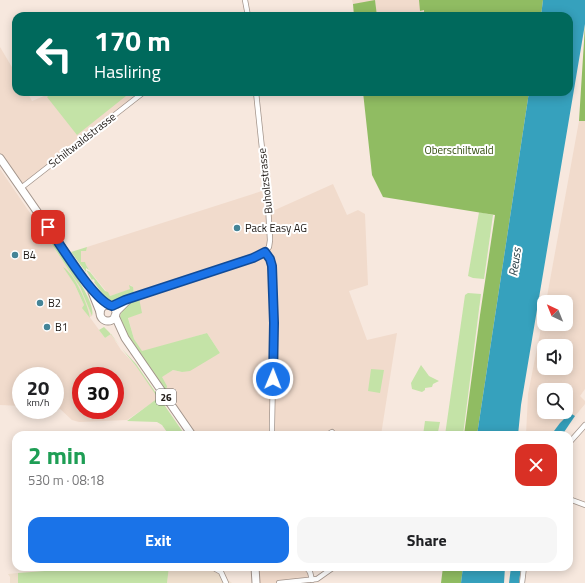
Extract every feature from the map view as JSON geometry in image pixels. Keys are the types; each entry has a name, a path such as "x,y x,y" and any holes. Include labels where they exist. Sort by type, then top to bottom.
{"main road":[{"path":"0,158 88,285 103,301 115,309 116,315 112,320 108,321 102,318 88,285"},
{"path":"100,312 103,307 110,305"},
{"name":"26","path":"116,315 125,338"},
{"name":"26","path":"108,321 125,338 189,431"},
{"path":"255,571 256,583"}],"street":[{"path":"246,0 248,12"},
{"name":"Schiltwaldstrasse","path":"21,188 139,96"},
{"name":"Buholzstrasse","path":"256,96 270,224 270,243 265,252"},
{"path":"110,305 253,258 265,252 270,259 272,266 274,323 272,431"},
{"path":"116,315 133,297"},
{"path":"573,438 585,425"},
{"path":"573,500 585,505"},
{"path":"219,571 226,583"},
{"path":"309,571 316,581"},
{"path":"279,583 316,581 329,571"},
{"path":"522,583 524,571"}],"shaded area":[{"path":"352,0 432,0 433,12 376,12 375,1 353,4"},
{"path":"0,47 12,67 12,96 29,96 32,101 44,96 136,96 73,146 21,184 0,154"},
{"path":"579,121 585,121 585,389 580,396 585,401 585,404 573,418 573,383 537,383 537,419 572,419 562,431 526,431 528,394 537,348 537,375 573,375 573,339 539,339 540,331 573,331 573,295 547,295"},
{"path":"0,169 80,287 92,316 90,317 76,284 64,268 75,285 84,305 83,308 105,338 111,334 121,350 136,366 159,398 127,420 79,422 72,420 64,413 64,367 12,367 12,406 0,405"},
{"path":"333,184 347,215 358,210 365,214 368,285 349,291 367,340 397,333 382,431 194,431 166,391 167,386 161,377 173,370 182,372 220,353 207,333 142,352 134,339 128,317 139,304 139,298 133,294 134,291 132,286 130,285 131,289 110,296 85,265 85,262 81,262 81,251 87,247 262,191 266,214"},
{"path":"168,571 223,571 228,580 232,583 167,583"},
{"path":"255,571 308,571 312,580 279,583 256,583"},
{"path":"18,573 18,583 10,583 10,577 8,574"}],"green space":[{"path":"375,0 376,12 354,12 353,4"},
{"path":"419,0 543,0 542,12 420,11"},
{"path":"585,25 585,121 579,121"},
{"path":"48,96 126,96 77,135 47,97"},
{"name":"Oberschiltwald","path":"363,96 528,96 478,431 465,431 495,215 383,197 372,175"},
{"path":"479,212 493,215 484,279 468,276"},
{"path":"52,242 84,289 92,309 92,316 80,287 51,243"},
{"path":"87,247 86,251 81,251 81,262 85,262 89,270 86,268 86,272 71,252"},
{"path":"63,267 72,276 80,290 87,306 90,318 82,308 84,305 75,285"},
{"path":"86,270 90,272 110,296 130,289 129,285 133,287 134,293 121,300 110,301 104,296"},
{"path":"468,293 481,294 464,431 446,431 465,295"},
{"path":"139,298 142,313 128,318 134,339 142,351 207,333 220,353 190,371 182,372 173,370 162,377 167,386 166,391 132,342 121,323 120,317 122,311 130,303"},
{"path":"104,327 111,334 105,338 99,330"},
{"path":"122,349 136,364 182,431 166,431 162,425 157,422 127,421 158,398 136,366"},
{"path":"421,365 429,376 439,381 433,384 432,387 425,388 422,392 412,389 411,383"},
{"path":"371,369 384,370 380,393 368,391"},
{"path":"425,421 440,422 438,431 424,431"},
{"path":"45,571 168,571 167,583 18,583 18,573"},
{"path":"442,571 462,571 461,583 441,583"}],"water":[{"path":"543,0 585,0 585,24 573,95 573,12 542,12"},
{"name":"Reuss","path":"528,96 573,96 539,295 537,295 537,310 521,405 518,431 478,431"},
{"path":"564,419 573,419 565,431 554,431"},
{"path":"462,571 505,571 504,583 461,583"},
{"path":"510,571 520,571 519,583 509,583"}],"place":[{"name":"Pack Easy AG","path":"237,228"},
{"name":"B4","path":"15,255"},
{"name":"B2","path":"40,303"},
{"name":"B1","path":"47,327"}],"route":[{"path":"48,227 88,285 103,301 112,306 133,297 253,258 265,252 270,259 272,266 274,323 273,379"}]}
